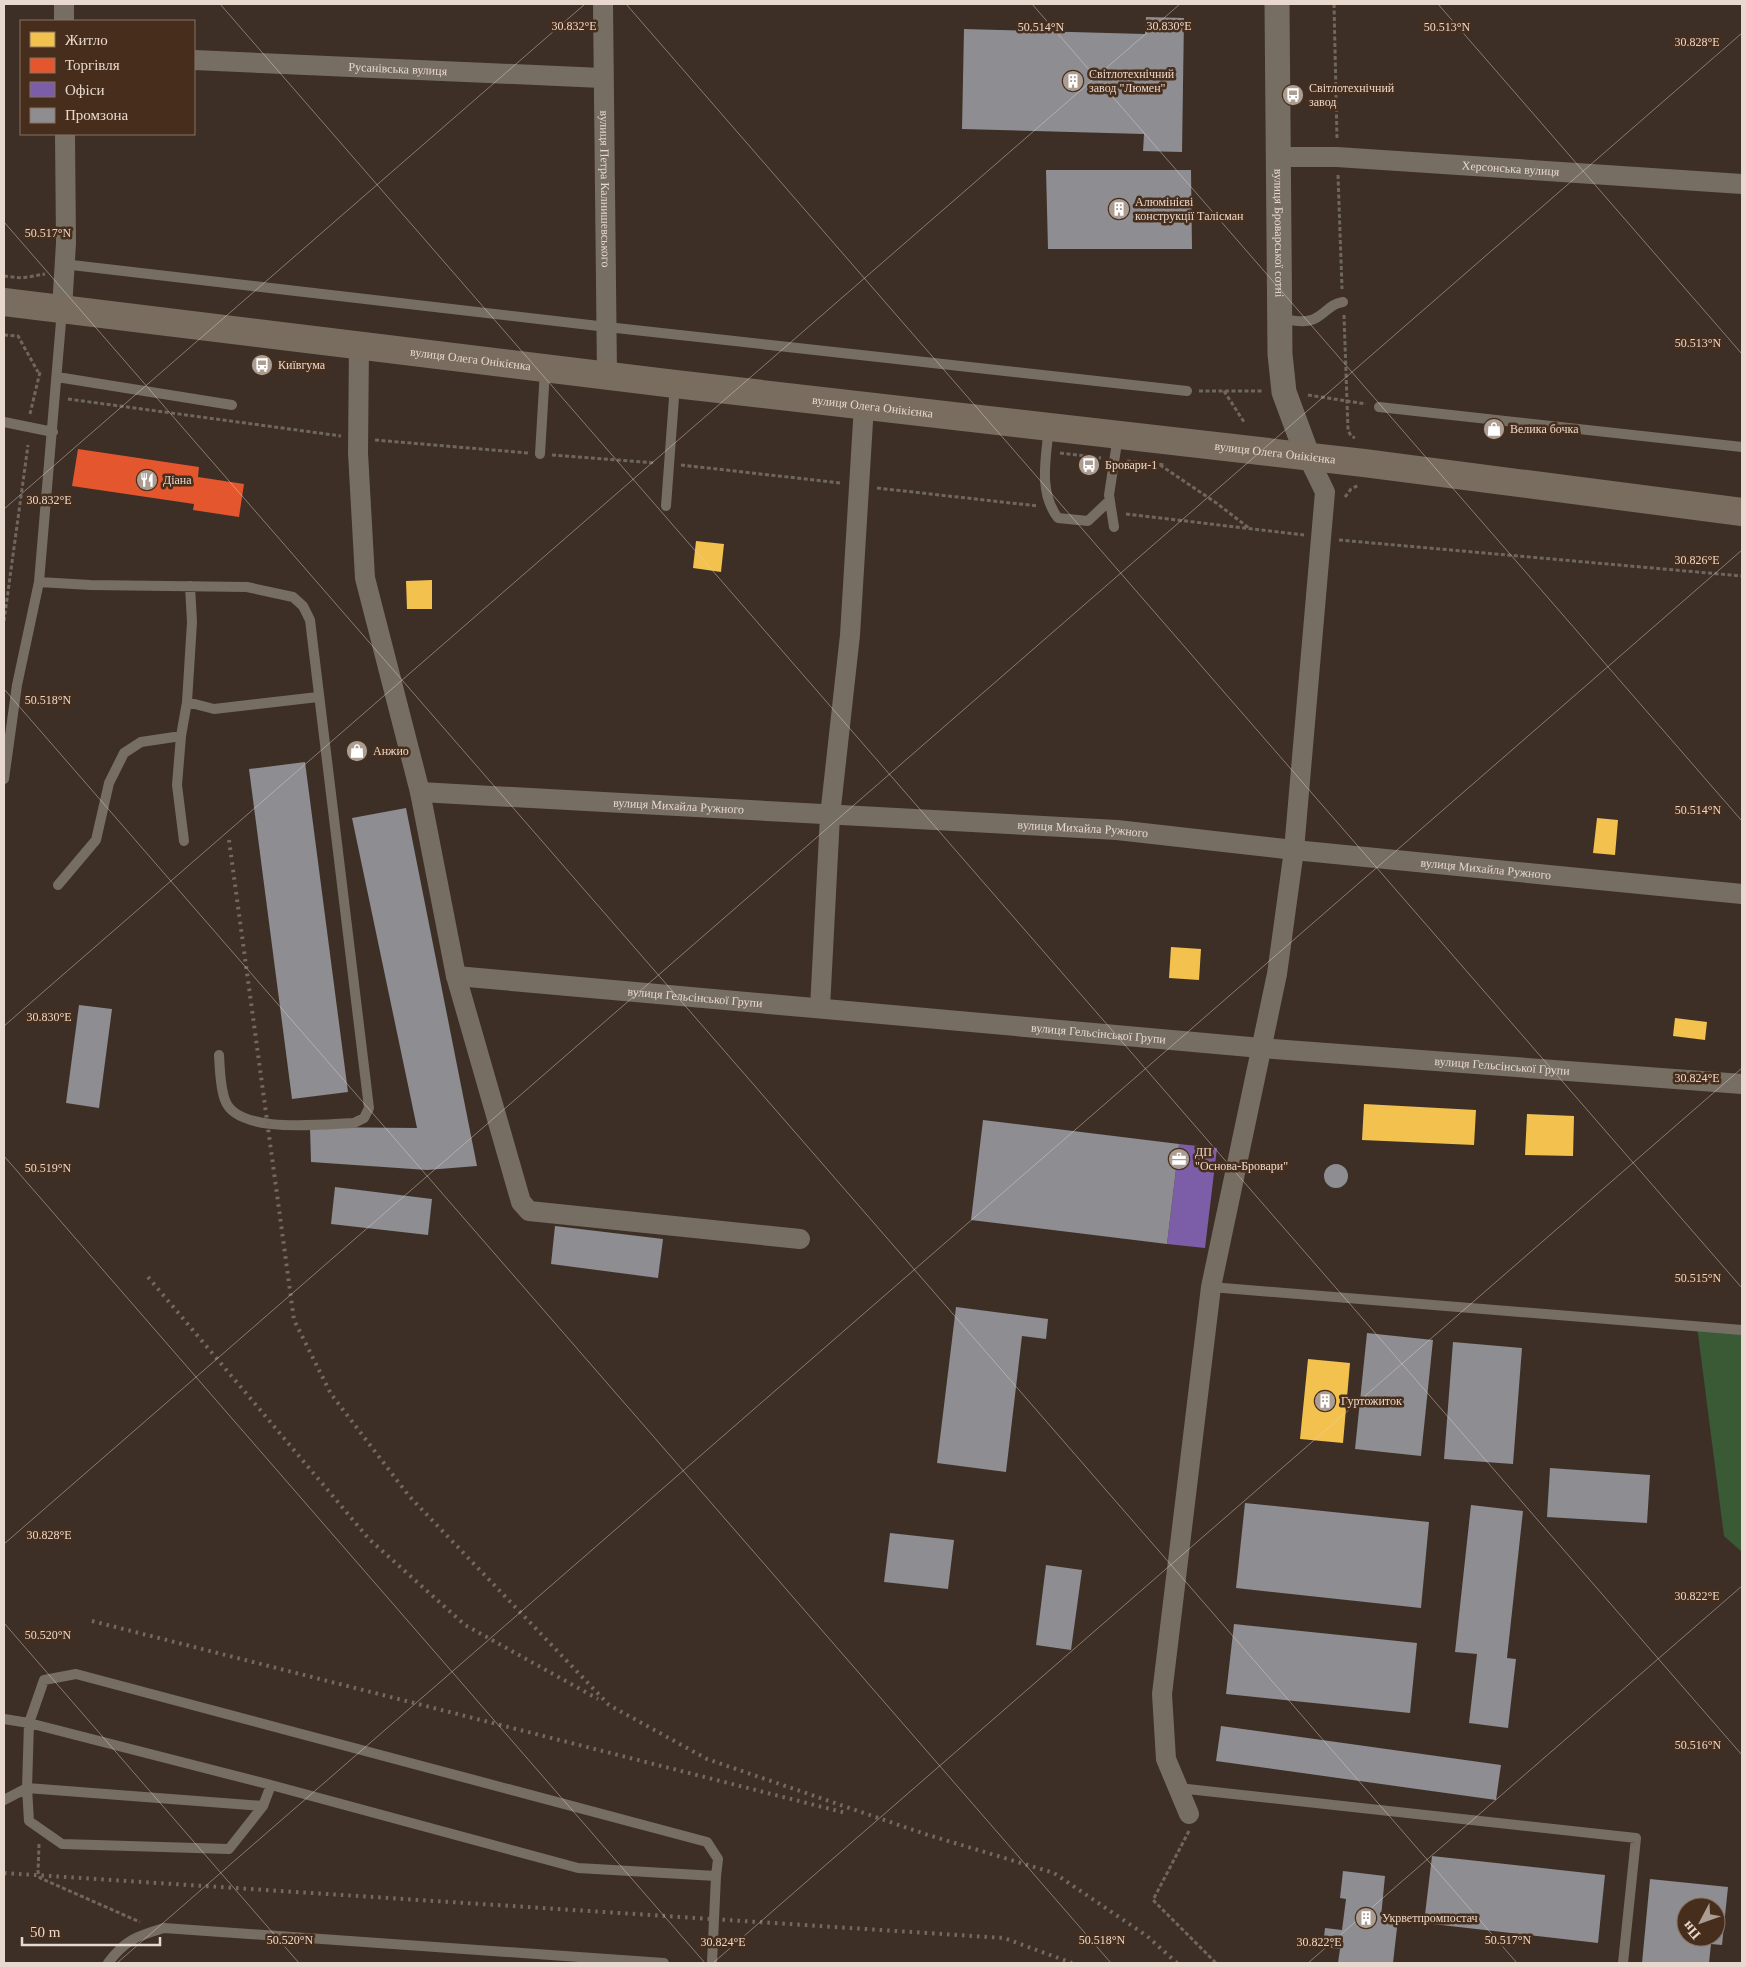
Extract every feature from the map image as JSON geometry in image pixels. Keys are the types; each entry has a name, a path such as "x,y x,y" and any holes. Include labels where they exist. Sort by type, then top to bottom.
{"main road":[{"name":"вулиця Олега Онікієнка","path":"4,302 675,384 1308,457 1742,512"}],"street":[{"path":"64,4 64,20"},
{"name":"вулиця Петра Калнишевського","path":"603,4 602,78 608,375"},
{"name":"вулиця Броварської сотні","path":"1277,4 1277,157 1280,319 1284,392 1308,457"},
{"name":"Русанівська вулиця","path":"195,60 602,78"},
{"path":"62,309 63,264 66,243 65,135"},
{"name":"Херсонська вулиця","path":"1277,157 1337,157 1742,184"},
{"path":"359,344 358,439 365,578 420,792 456,976 521,1202 530,1211 800,1239"},
{"path":"820,1008 830,816 850,634 864,406"},
{"path":"1189,1814 1166,1759 1162,1694 1211,1287 1277,974 1294,850 1325,492 1308,457"},
{"name":"вулиця Михайла Ружного","path":"420,792 830,816 1117,830 1294,850 1742,894"},
{"name":"вулиця Гельсінської Групи","path":"456,976 1261,1048 1742,1084"}],"lane":[{"path":"63,264 607,327 1187,390"},
{"path":"1280,319 1305,321 1315,319 1333,304 1343,302"},
{"path":"4,779 17,685 39,582 62,309"},
{"path":"540,454 546,367"},
{"path":"56,377 232,405"},
{"path":"666,506 675,384"},
{"path":"1379,406 1742,446"},
{"path":"4,422 53,432"},
{"path":"1049,427 1044,481 1049,507 1058,518 1088,521 1109,501"},
{"path":"1114,526 1109,501 1118,435"},
{"path":"39,582 90,585 247,587 275,591 293,597 303,606 310,620 369,1108 364,1118 354,1124 278,1125 245,1119 237,1116 224,1100 219,1055"},
{"path":"184,841 177,785 181,736 187,702 192,622 190,586"},
{"path":"187,702 214,709 318,697"},
{"path":"58,885 96,840 109,784 124,753 141,742 181,736"},
{"path":"1211,1287 1742,1330"},
{"path":"270,1784 263,1806 229,1849 62,1844 28,1821 29,1723 44,1680 76,1674 707,1842 718,1859 712,1963"},
{"path":"4,1719 29,1723 270,1784 578,1868 716,1876"},
{"path":"4,1800 28,1788 263,1806"},
{"path":"1177,1788 1636,1838 1623,1963"},
{"path":"108,1963 119,1947 137,1936 164,1928 664,1963"}],"path":[{"path":"1334,4 1337,157 1348,430 1351,436 1359,440"},
{"path":"4,276 22,278 50,273 63,264"},
{"path":"4,334 18,336 38,372 33,407 30,414"},
{"path":"38,372 43,373"},
{"path":"68,378 66,398 358,439 669,464 1049,507"},
{"path":"1187,390 1266,390"},
{"path":"1224,391 1244,422"},
{"path":"1304,394 1379,406"},
{"path":"4,621 28,445"},
{"path":"1160,465 1215,502 1249,528"},
{"path":"1342,503 1352,489 1362,484"},
{"path":"1110,513 1308,535"},
{"path":"1336,540 1742,576"},
{"path":"1189,1814 1193,1824 1153,1900 1216,1963"},
{"path":"45,1832 39,1843 38,1872 40,1878 139,1922 147,1933"}],"green space":[{"path":"1697,1326 1742,1330 1742,1552 1724,1536"}],"building: Житло":[{"path":"696,541 724,544 721,572 693,568"},
{"path":"432,580 432,609 407,609 406,581"},
{"path":"1597,818 1618,820 1615,855 1593,853"},
{"path":"1171,947 1201,949 1199,980 1169,978"},
{"path":"1675,1018 1707,1022 1705,1040 1673,1036"},
{"path":"1364,1104 1476,1110 1474,1145 1362,1140"},
{"path":"1527,1114 1574,1116 1573,1156 1525,1155"},
{"name":"Гуртожиток","path":"1308,1359 1350,1363 1343,1443 1300,1439"}],"building: Торгівля":[{"name":"Діана","path":"78,449 199,467 198,477 244,484 239,517 193,510 194,504 72,486"}],"building: Офіси":[{"path":"1179,1144 1217,1148 1205,1248 1167,1244"}],"building: Промзона":[{"name":"Світлотехнічний завод \"Люмен\"","path":"1146,17 1184,18 1182,152 1143,151 1144,134 962,129 964,29 1145,34"},
{"name":"Алюмінієві конструкції Талісман","path":"1046,170 1191,170 1192,249 1048,249"},
{"path":"305,762 348,1092 292,1099 249,769"},
{"path":"406,808 477,1166 427,1170 311,1162 310,1127 417,1128 352,818"},
{"path":"79,1005 112,1009 99,1108 66,1103"},
{"path":"983,1120 1179,1144 1167,1244 971,1220"},
{"path":"1336,1164 1345,1167 1348,1176 1345,1185 1336,1188 1327,1185 1324,1176 1327,1167"},
{"path":"335,1187 432,1199 428,1235 331,1224"},
{"path":"555,1226 663,1239 658,1278 551,1264"},
{"path":"956,1307 1048,1319 1046,1339 1022,1336 1006,1472 937,1463"},
{"path":"1367,1333 1433,1340 1421,1456 1355,1449"},
{"path":"1453,1342 1522,1348 1513,1464 1444,1459"},
{"path":"1550,1468 1650,1475 1647,1523 1547,1517"},
{"path":"1245,1503 1429,1522 1421,1608 1236,1588"},
{"path":"1471,1505 1523,1511 1507,1658 1516,1659 1508,1728 1469,1723 1477,1654 1455,1652"},
{"path":"890,1533 954,1540 948,1589 884,1582"},
{"path":"1046,1565 1082,1570 1071,1650 1036,1645"},
{"path":"1234,1624 1417,1643 1410,1713 1226,1694"},
{"path":"1221,1726 1501,1765 1496,1800 1216,1761"},
{"path":"1432,1856 1605,1875 1598,1943 1424,1923"},
{"name":"Укрветпромпостач","path":"1343,1871 1385,1876 1381,1917 1398,1919 1393,1963 1338,1963 1340,1949 1323,1947 1325,1928 1342,1930 1346,1899 1340,1898"},
{"path":"1650,1879 1728,1887 1726,1906 1726,1897 1676,1897 1676,1947 1711,1947 1709,1963 1642,1963"}],"railway":[{"path":"229,840 294,1320 331,1394 409,1496 609,1705 707,1759 925,1834 1054,1873 1147,1936 1177,1963"},
{"path":"148,1277 369,1539 465,1625 598,1699"},
{"path":"92,1621 846,1813"},
{"path":"4,1873 1004,1938 1072,1963"}],"place":[{"name":"Світлотехнічний завод \"Люмен\"","path":"1073,81"},
{"name":"Світлотехнічний завод","path":"1293,95"},
{"name":"Алюмінієві конструкції Талісман","path":"1119,209"},
{"name":"Київгума","path":"262,365"},
{"name":"Велика бочка","path":"1494,429"},
{"name":"Бровари-1","path":"1089,465"},
{"name":"Діана","path":"147,480"},
{"name":"Анжио","path":"357,751"},
{"name":"ДП \"Основа-Бровари\"","path":"1179,1159"},
{"name":"Гуртожиток","path":"1325,1401"},
{"name":"Укрветпромпостач","path":"1366,1918"}]}
